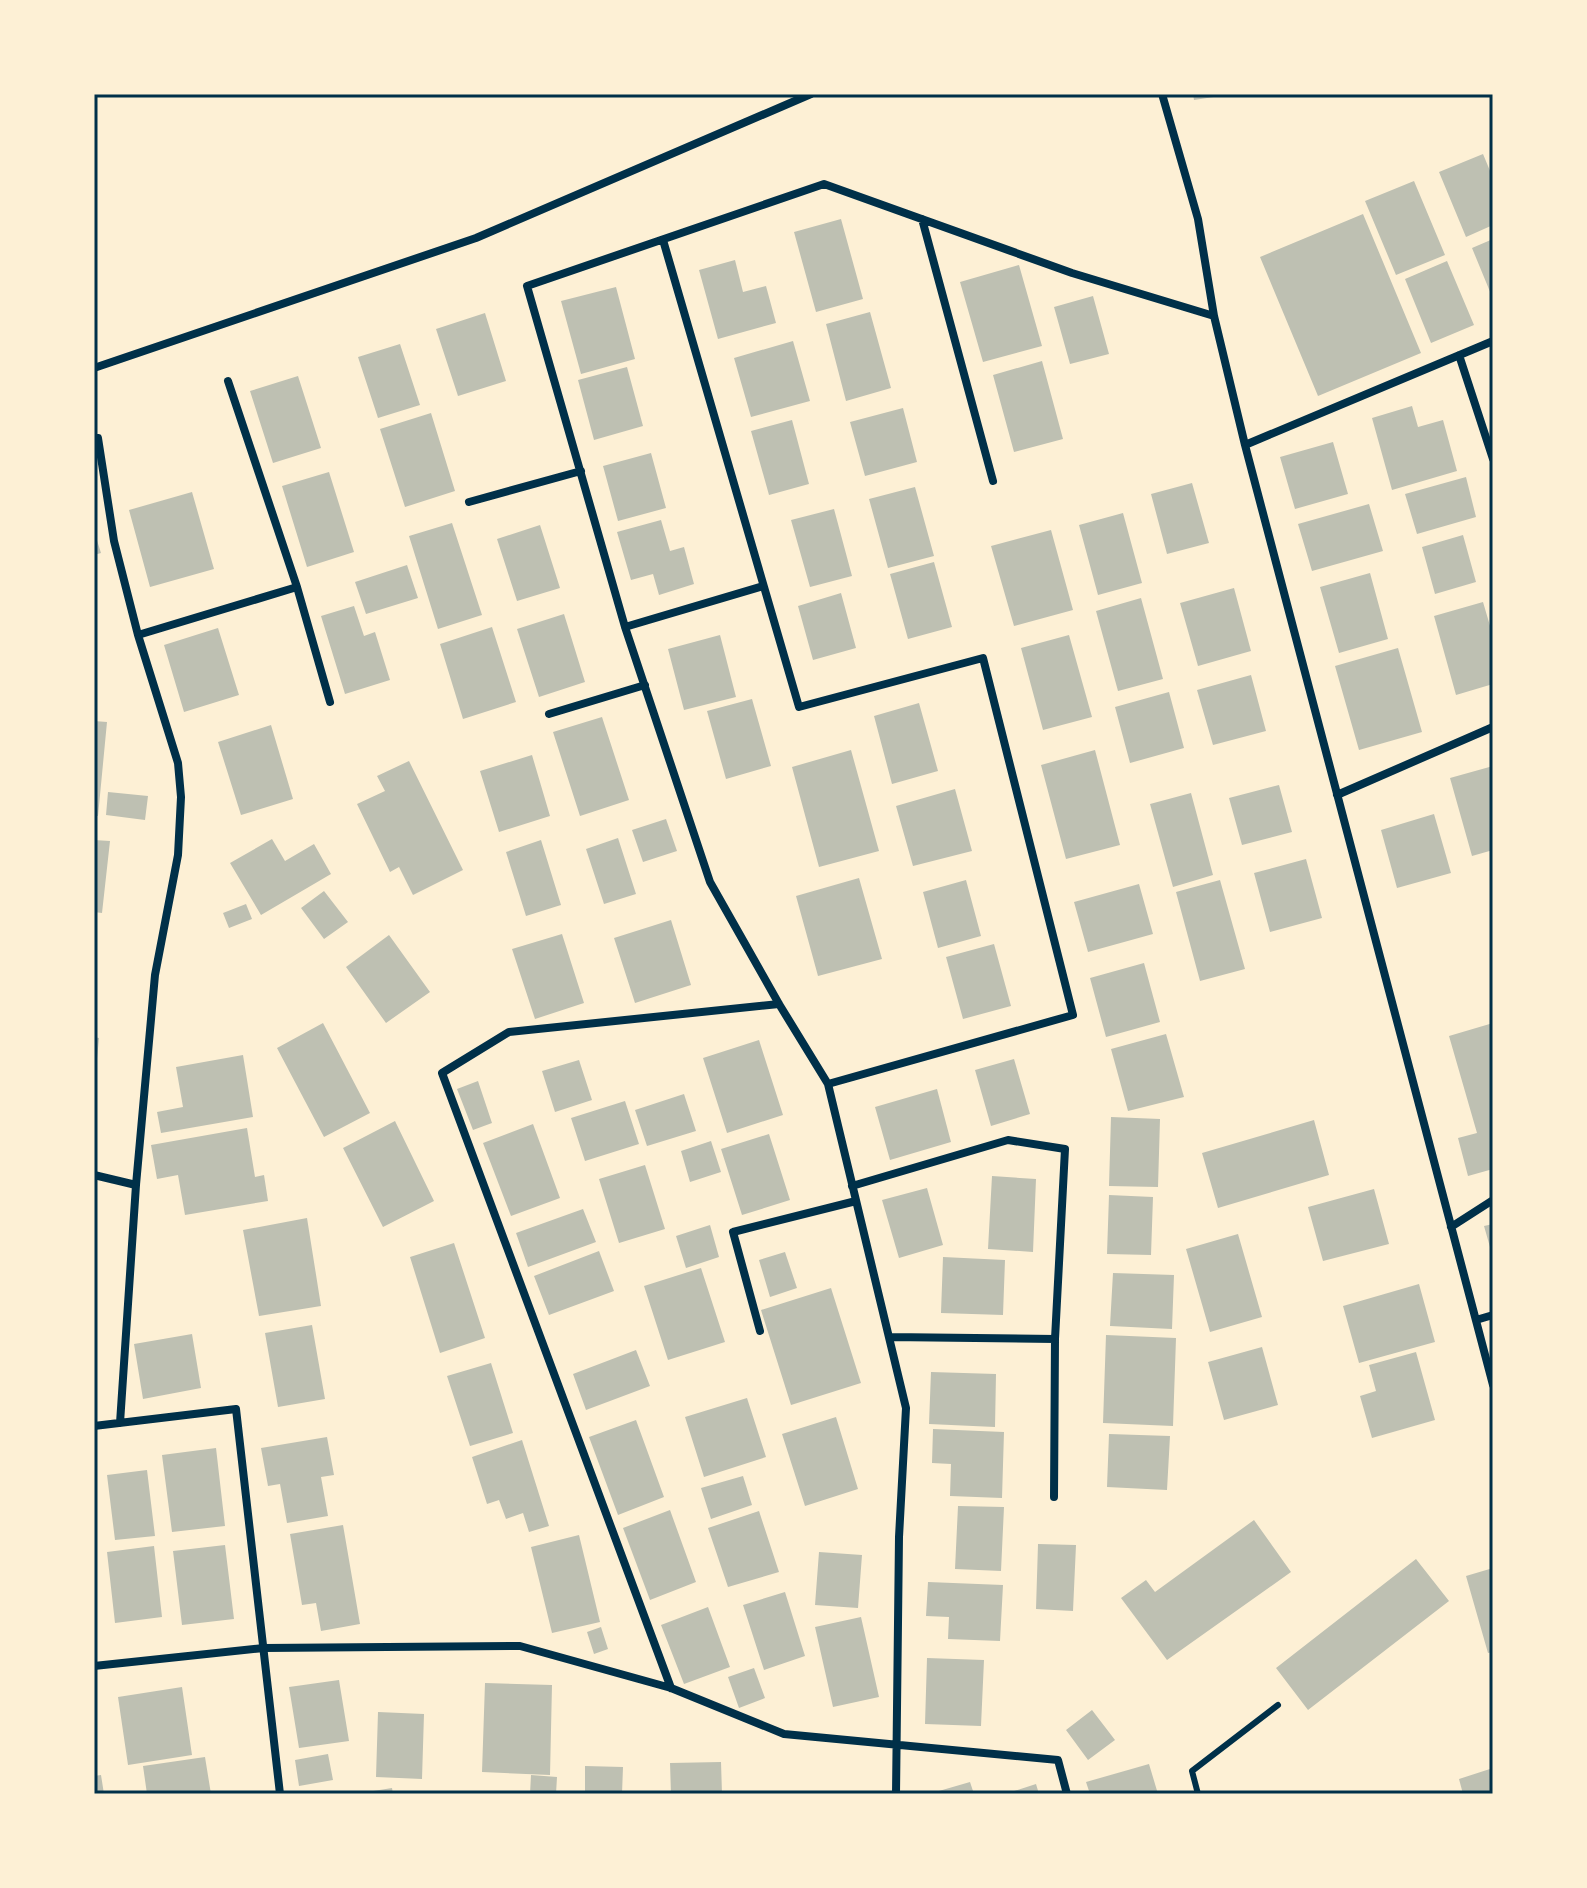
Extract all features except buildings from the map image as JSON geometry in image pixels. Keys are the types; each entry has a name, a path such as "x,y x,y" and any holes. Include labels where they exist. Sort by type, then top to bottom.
{"street":[{"path":"94,368 476,238 811,94"},
{"path":"1162,94 1198,219 1214,316 1245,445 1493,1385"},
{"path":"896,1794 899,1537 906,1408 828,1084 710,882 625,627 527,286 824,184 1072,273 1214,316"},
{"path":"922,219 993,481"},
{"path":"663,240 799,707 983,658 1073,1015 828,1084"},
{"path":"1245,445 1493,341"},
{"path":"1459,355 1493,459"},
{"path":"228,381 297,587 330,702"},
{"path":"98,438 114,541 138,635 178,763 181,797 178,855 155,975 136,1185 120,1423"},
{"path":"469,502 581,471"},
{"path":"625,627 763,586"},
{"path":"138,635 297,587"},
{"path":"549,714 645,685"},
{"path":"1337,795 1493,727"},
{"path":"671,1688 442,1073 509,1032 779,1004"},
{"path":"852,1186 1008,1140 1065,1149 1055,1339 1054,1497"},
{"path":"94,1175 136,1185"},
{"path":"1451,1227 1493,1200"},
{"path":"760,1331 733,1232 856,1201"},
{"path":"1476,1320 1493,1315"},
{"path":"889,1337 1055,1339"},
{"path":"94,1426 236,1409 280,1794"},
{"path":"94,1666 264,1648 520,1646 671,1688 784,1734 1058,1760 1067,1794"}],"lane":[{"path":"1198,1794 1192,1771 1278,1705"}]}
